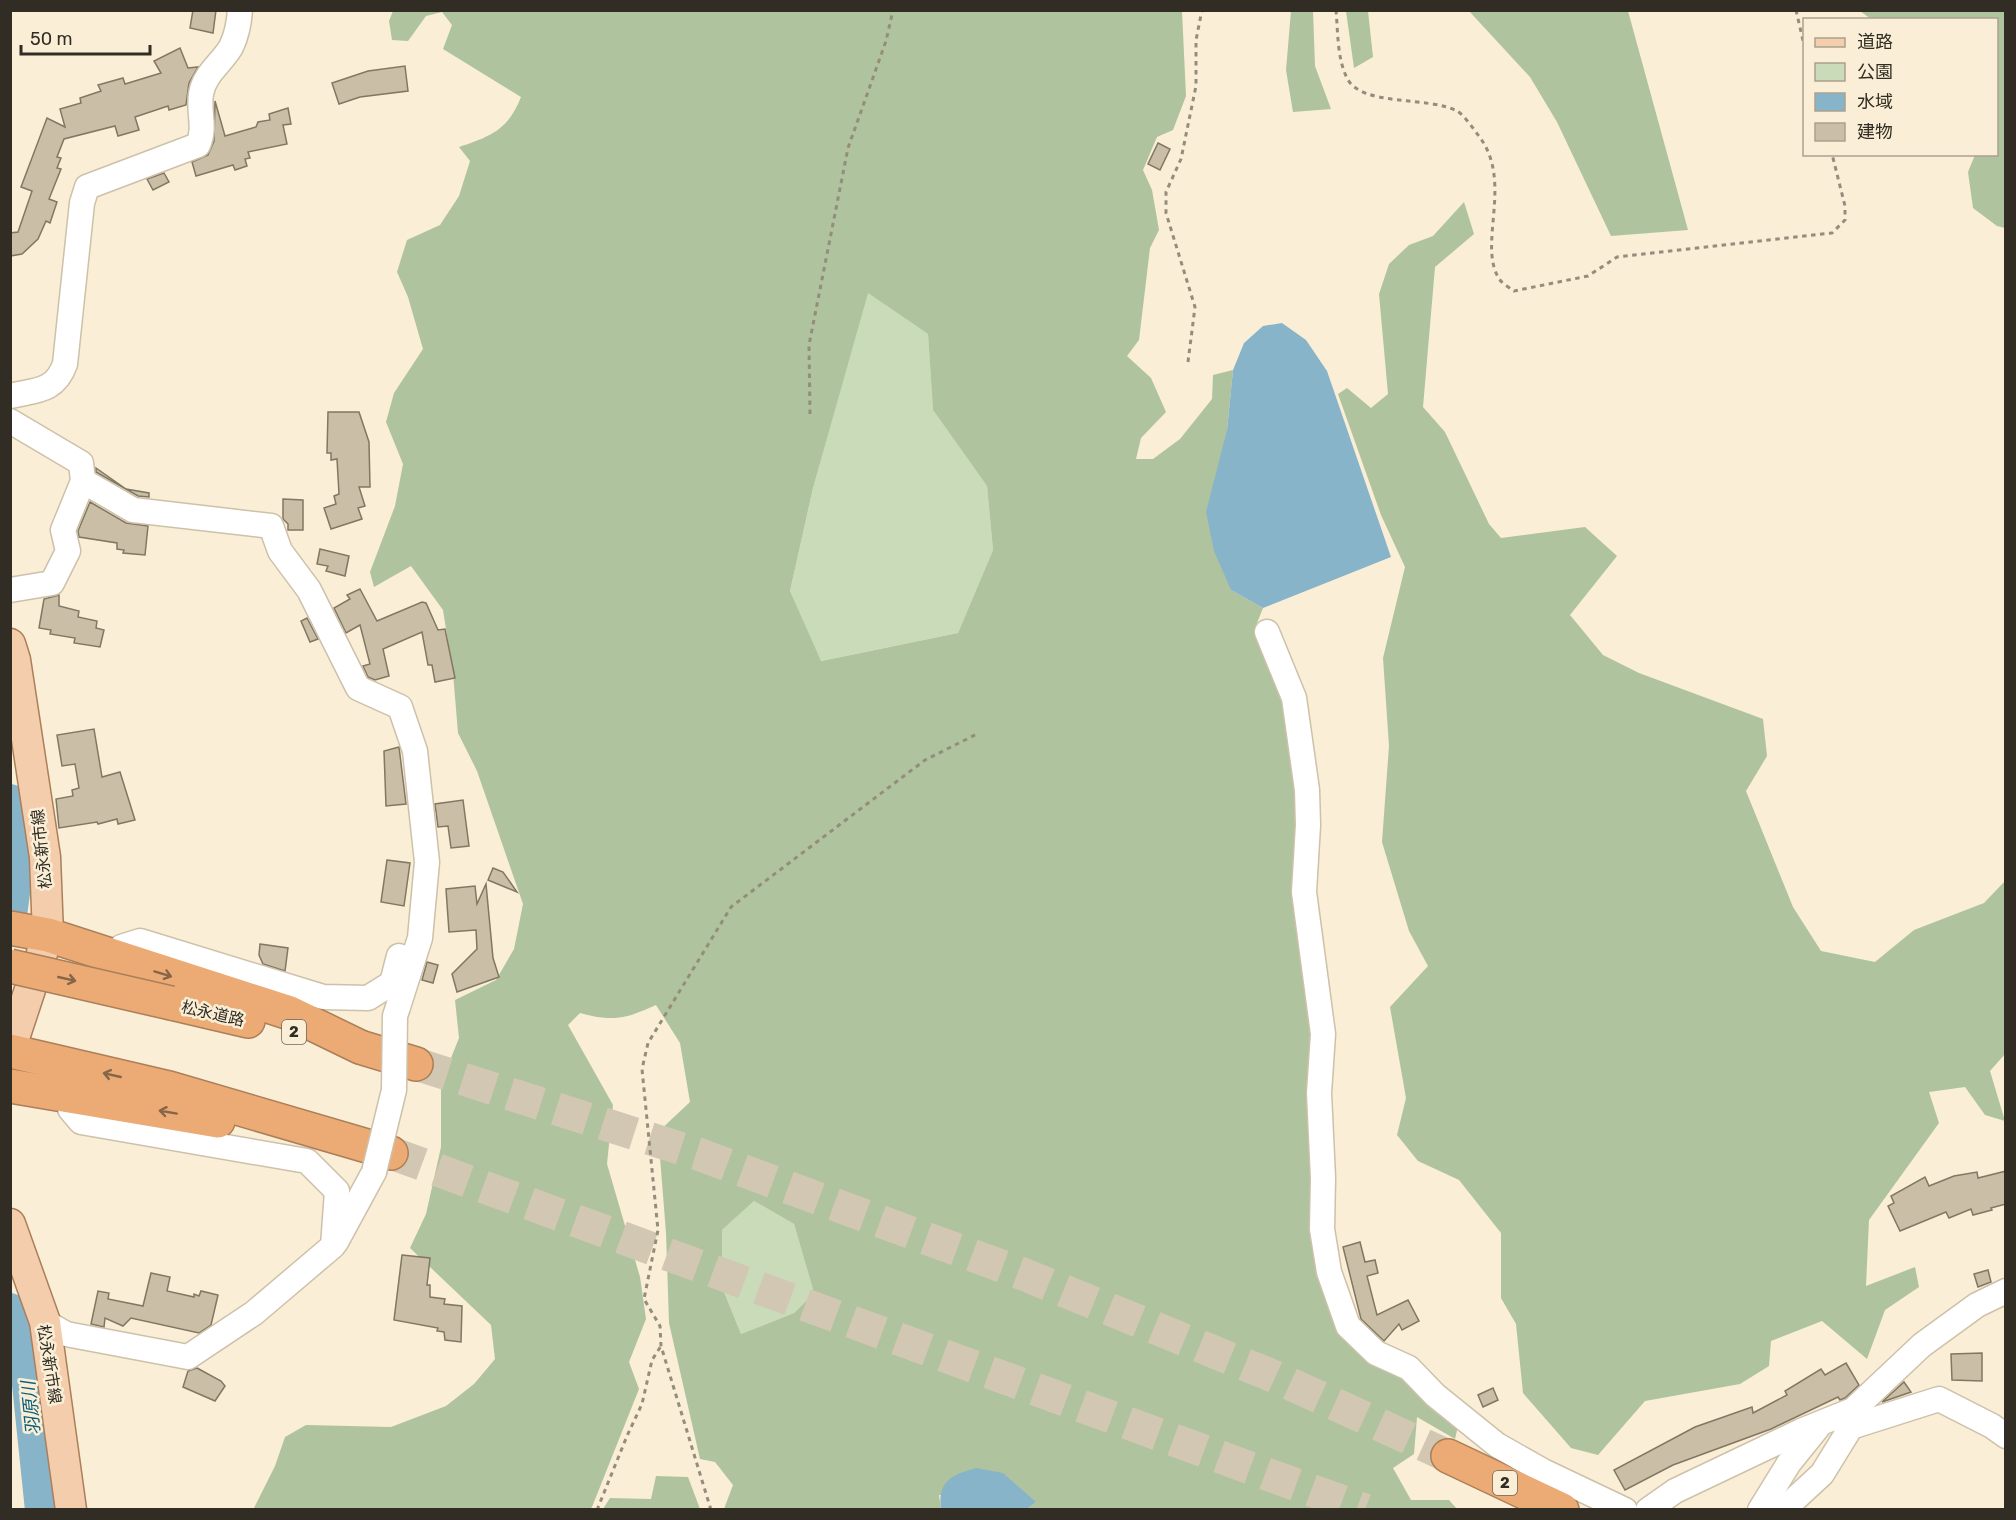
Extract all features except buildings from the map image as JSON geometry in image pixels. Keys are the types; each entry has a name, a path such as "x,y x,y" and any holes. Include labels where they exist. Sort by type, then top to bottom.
{"highway":[{"path":"10,928 48,935 113,958 290,1013 360,1047"},
{"name":"松永道路","path":"10,966 360,1047 416,1064"},
{"path":"10,1050 168,1088 382,1163"},
{"path":"10,1086 69,1094 382,1163"},
{"name":"2","path":"1448,1456 1562,1509"}],"main road":[{"name":"松永新市線","path":"10,644 15,660 45,858 48,935 10,1050"},
{"name":"松永新市線","path":"10,1224 45,1322 71,1509"}],"street":[{"path":"10,396 51,386 59,380 65,364 82,203 87,187 198,145 203,134 201,94 208,75 230,49 238,30 240,10"},
{"path":"10,421 81,463 83,481 63,530 68,551 52,583 10,590"},
{"path":"83,481 133,510 271,526 280,551 309,590 358,688 400,707 415,751 427,862 418,901 392,983 368,998 323,997 140,940 121,947 113,958"},
{"path":"1267,632 1294,698 1307,790 1304,892 1323,1034 1319,1093 1323,1178 1322,1229 1329,1272 1348,1326 1376,1353 1409,1368 1435,1395 1497,1445 1543,1471 1625,1509"},
{"path":"45,1322 66,1334 188,1357 254,1313 333,1246 382,1163 394,1090 395,1016 420,938 418,901"},
{"path":"69,1094 70,1109 81,1122 307,1161 337,1191 333,1246"},
{"path":"1648,1509 1675,1491 1801,1431 1853,1410 1922,1345 1977,1305 2006,1291"},
{"path":"1783,1509 1822,1474 1851,1427 1879,1416 1939,1399 1992,1426 2006,1436"},
{"path":"1760,1509 1789,1463 1820,1425"}],"path":[{"path":"810,414 809,345 848,148 886,41 893,10"},
{"path":"1188,362 1195,307 1166,213 1166,192 1181,159 1196,86 1196,40 1202,10"},
{"path":"1336,10 1339,50 1347,79 1364,94 1413,100 1458,111 1480,137 1496,176 1491,257 1500,280 1514,291 1588,276 1617,257 1832,233 1845,220 1845,206 1832,156"},
{"path":"1796,10 1803,41"},
{"path":"711,1509 661,1346 660,1326 644,1299 658,1230 642,1069 648,1043 731,907 925,760 979,733"},
{"path":"597,1509 642,1404 652,1360 661,1346"}],"green space":[{"path":"393,11 1182,11 1186,96 1173,130 1157,137 1143,170 1152,190 1159,230 1150,248 1139,340 1127,356 1151,378 1166,412 1141,438 1136,459 1153,459 1180,439 1212,399 1213,375 1233,370 1227,430 1231,590 1263,608 1255,628 1278,679 1293,733 1316,1017 1320,1274 1402,1374 1458,1426 1455,1439 1417,1417 1414,1454 1393,1468 1411,1500 1449,1500 1457,1509 1027,1509 1036,1502 939,1495 941,1509 724,1509 733,1485 715,1462 700,1459 669,1323 666,1233 658,1132 690,1102 680,1043 656,1005 619,1018 601,1018 580,1013 568,1025 613,1105 607,1164 640,1277 646,1319 629,1362 639,1389 592,1507 589,1510 253,1510 275,1466 285,1437 306,1425 391,1427 446,1406 474,1384 495,1359 491,1325 410,1248 426,1214 441,1147 441,1083 459,1038 455,1000 496,980 514,949 523,904 477,771 458,733 453,673 443,610 411,566 374,587 370,572 395,506 403,464 386,422 394,393 423,349 408,297 397,272 407,240 440,225 459,196 470,161 459,147 497,130 510,117 521,97 443,49 452,25 442,12 426,16 408,41 392,40 389,21","holes":["868,293 928,334 933,410 987,486 993,550 958,633 821,661 790,591 813,488","754,1201 794,1224 814,1293 794,1313 741,1334 722,1287 722,1230"]},
{"path":"1291,11 1313,11 1315,66 1331,109 1293,112 1286,70"},
{"path":"1346,11 1368,11 1373,57 1354,68"},
{"path":"1469,11 1628,11 1688,230 1611,236 1557,122 1530,77"},
{"path":"1860,11 2005,11 2005,228 1997,226 1973,208 1968,172 1975,156 1998,156 1998,18 1870,18"},
{"path":"1464,202 1474,234 1435,267 1423,407 1445,432 1489,524 1501,538 1585,527 1617,556 1570,615 1603,655 1639,673 1763,719 1767,756 1746,791 1793,907 1821,951 1875,962 1914,930 1984,903 2005,881 2005,1054 1990,1071 2005,1121 1985,1115 1965,1087 1929,1092 1939,1123 1869,1220 1866,1286 1915,1267 1919,1287 1885,1310 1867,1359 1822,1321 1771,1341 1769,1366 1740,1384 1645,1401 1598,1455 1571,1448 1523,1393 1516,1324 1501,1298 1501,1233 1459,1180 1418,1161 1397,1135 1406,1098 1390,1007 1428,966 1409,931 1382,842 1389,746 1383,658 1405,567 1381,515 1338,394 1347,388 1371,408 1388,394 1379,294 1389,264 1409,245 1433,236"},
{"path":"867,292 928,334 933,410 987,486 993,550 958,633 820,661 790,591 813,488"},
{"path":"754,1201 794,1224 814,1293 794,1313 741,1334 722,1287 722,1230"},
{"path":"656,1476 688,1477 700,1509 603,1509 610,1498 651,1499"}],"water":[{"path":"1282,323 1306,340 1327,371 1391,557 1263,608 1231,590 1214,551 1206,512 1227,430 1233,370 1244,343 1263,326"},
{"path":"976,1468 1003,1473 1036,1502 1027,1509 941,1509 941,1492 948,1481 960,1473"}],"waterway":[{"name":"羽原川","path":"10,800 17,870 10,923"},
{"name":"羽原川","path":"10,1309 23,1336 41,1510"}],"tunnel":[{"path":"416,1064 698,1154 1023,1274 1273,1376 1448,1456"},
{"path":"391,1153 1365,1510"}]}
